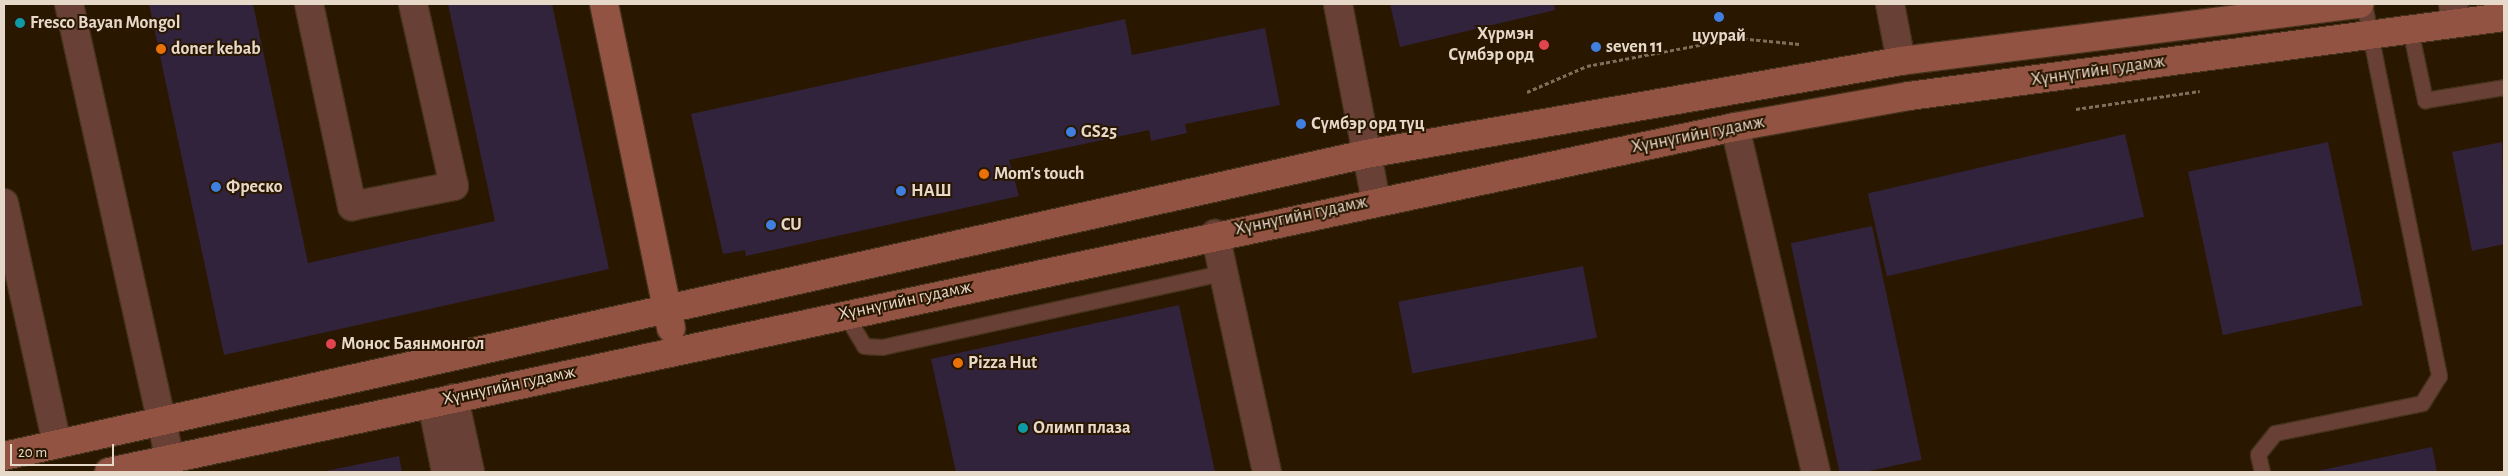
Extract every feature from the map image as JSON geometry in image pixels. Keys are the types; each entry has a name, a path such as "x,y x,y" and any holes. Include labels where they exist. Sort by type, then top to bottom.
{"main road":[{"path":"604,4 676,350"},
{"name":"Хүннүгийн гудамж","path":"4,456 667,311 1366,154 1901,60 2359,4"},
{"name":"Хүннүгийн гудамж","path":"108,472 1215,234 1735,127 1909,96 2410,29 2455,13 2504,16"}],"street":[{"path":"69,4 170,459"},
{"path":"309,4 352,206 454,186 413,4"},
{"path":"1338,4 1376,201"},
{"path":"1890,4 1901,60"},
{"path":"1735,127 1816,472"},
{"path":"4,203 57,444"},
{"path":"1215,234 1267,472"},
{"path":"443,400 446,472"},
{"path":"443,400 470,472"}],"lane":[{"path":"2262,472 2258,454 2276,433 2422,403 2439,376 2368,35 2364,4"},
{"path":"2410,29 2424,100 2504,87"},
{"path":"845,314 864,346 882,347 1222,273"}],"building":[{"path":"149,4 253,4 308,263 495,221 448,4 552,4 609,269 224,355"},
{"path":"1390,4 1554,4 1555,10 1400,47"},
{"path":"1125,19 1132,55 1265,28 1280,105 1185,124 1187,133 1151,141 1149,130 1009,160 1019,196 746,256 745,250 723,254 691,114"},
{"path":"2125,134 2144,217 1887,276 1868,193"},
{"path":"2328,142 2363,305 2223,335 2188,172"},
{"path":"2502,142 2504,244 2472,251 2452,152"},
{"path":"1872,226 1922,460 1864,472 1839,472 1791,243"},
{"path":"1583,266 1597,338 1412,374 1398,302"},
{"name":"Олимп плаза","path":"1179,305 1215,472 956,472 931,359"},
{"path":"2432,447 2437,472 2317,472 2317,471"},
{"path":"399,456 402,472 326,472 326,471"}],"place":[{"name":"цуурай","path":"1719,17"},
{"name":"Fresco Bayan Mongol","path":"20,23"},
{"name":"Хүрмэн Сүмбэр орд","path":"1544,45"},
{"name":"seven 11","path":"1596,47"},
{"name":"doner kebab","path":"161,49"},
{"name":"Сүмбэр орд түц","path":"1301,124"},
{"name":"GS25","path":"1071,132"},
{"name":"Mom's touch","path":"984,174"},
{"name":"Фреско","path":"216,187"},
{"name":"НАШ","path":"901,191"},
{"name":"CU","path":"771,225"},
{"name":"Монос Баянмонгол","path":"331,344"},
{"name":"Pizza Hut","path":"958,363"},
{"name":"Олимп плаза","path":"1023,428"}]}
